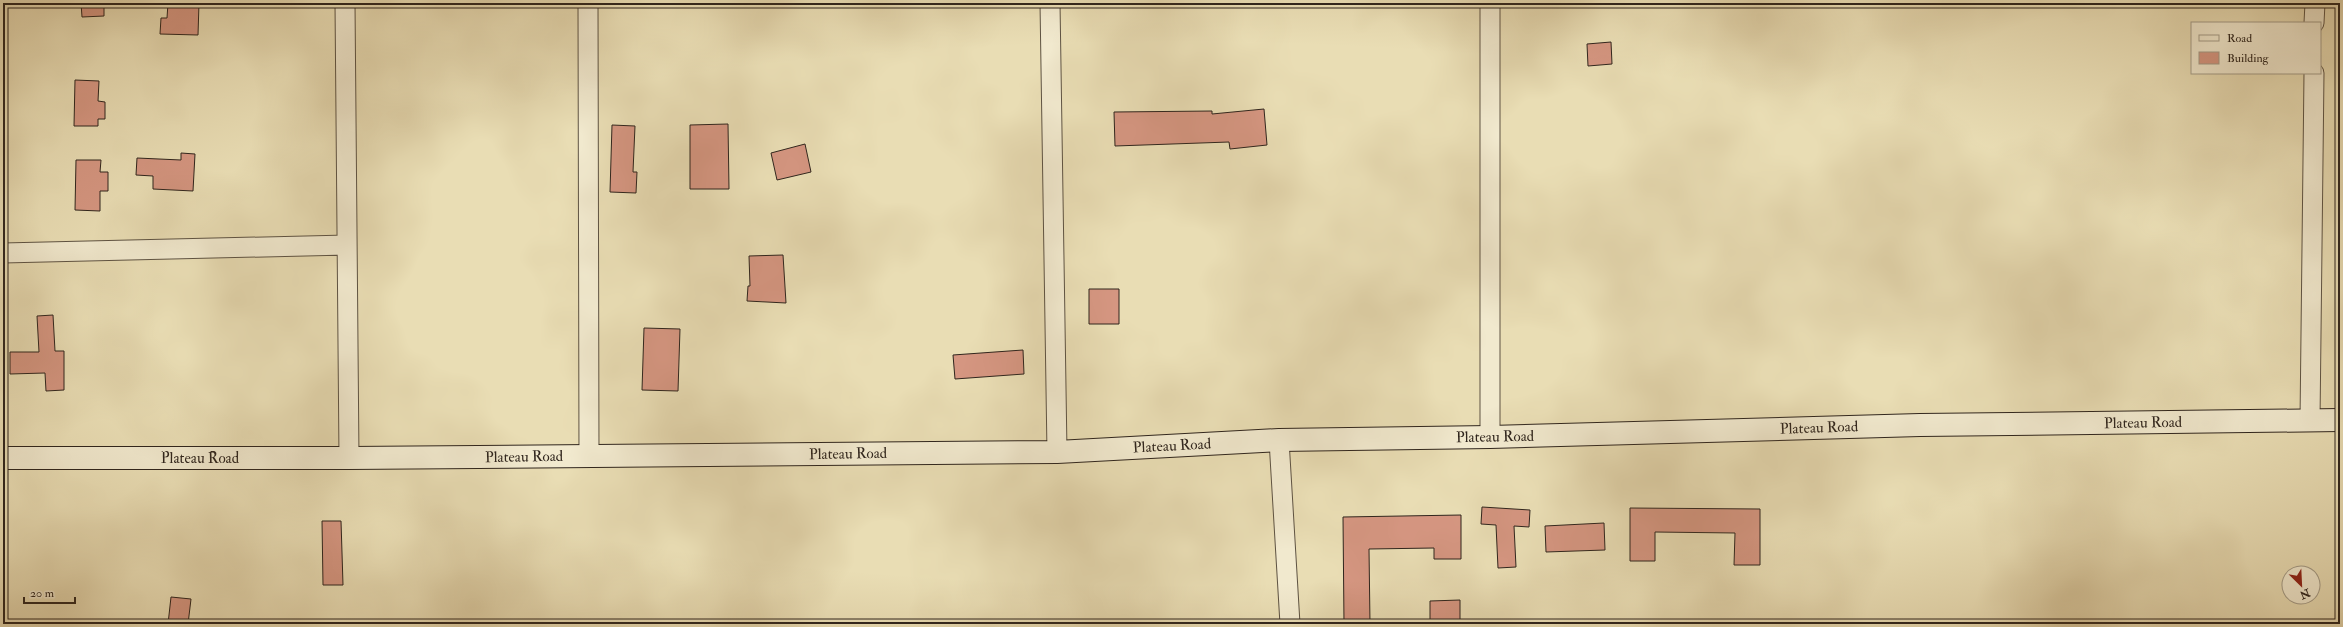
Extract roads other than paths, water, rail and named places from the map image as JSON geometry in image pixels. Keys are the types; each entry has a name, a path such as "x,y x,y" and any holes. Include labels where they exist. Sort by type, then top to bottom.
{"street":[{"path":"345,3 349,458"},
{"path":"588,3 589,456"},
{"path":"1050,3 1057,452"},
{"path":"1490,3 1490,437"},
{"path":"2314,22 2315,3"},
{"path":"2310,421 2314,74"},
{"path":"3,253 347,244"},
{"name":"Plateau Road","path":"3,458 349,458 1057,452 1279,440 1490,437 1920,425 2340,420"},
{"path":"1279,440 1290,624"}]}
